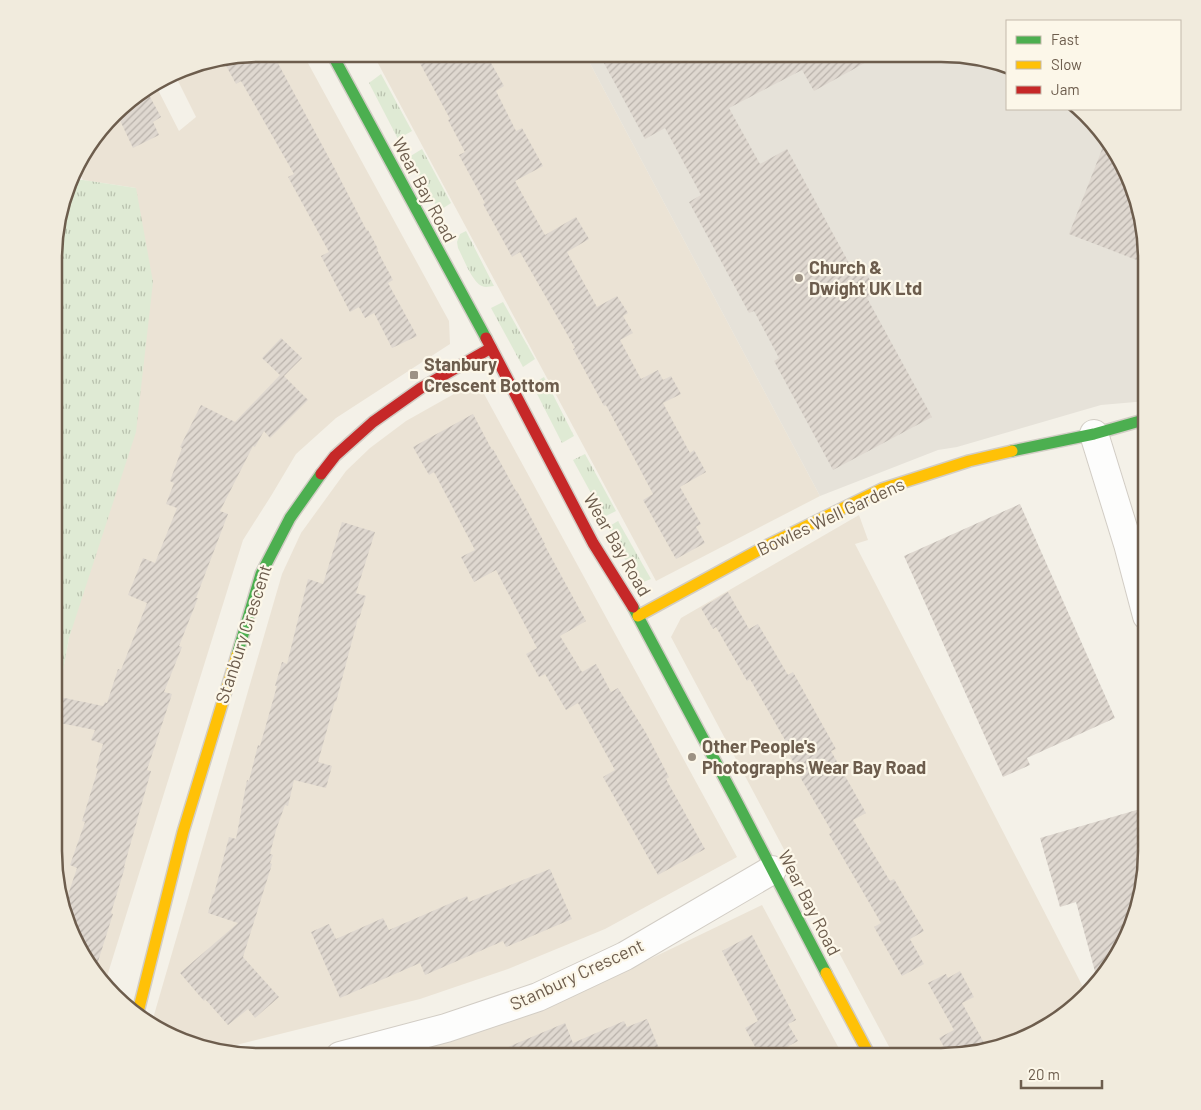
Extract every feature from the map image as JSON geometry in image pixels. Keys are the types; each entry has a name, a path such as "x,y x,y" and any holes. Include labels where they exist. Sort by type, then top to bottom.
{"street":[{"name":"Wear Bay Road","path":"336,62 491,348 593,543 638,616 866,1048"},
{"name":"Stanbury Crescent","path":"139,1006 182,832 261,574 290,518 335,456 373,422 421,388 491,348"},
{"name":"Bowles Well Gardens","path":"638,616 768,545 882,490 969,461 1026,447 1094,434 1138,422"},
{"path":"1094,434 1138,582"},
{"name":"Stanbury Crescent","path":"370,1048 446,1028 538,997 624,956 772,870"}],"shaded area":[{"path":"307,62 449,321 450,344 336,418 296,454 243,540 107,975 89,949 77,926 64,876 62,850 62,676 136,188 83,180 81,176 96,150 120,120 158,91 179,131 196,117 178,80 184,77 234,64"},
{"path":"377,62 589,62 820,496 656,581"},
{"path":"589,62 941,62 980,66 1006,73 1006,110 1070,110 1098,140 1118,172 1132,209 1137,234 1138,402 1101,405 957,447 938,450 820,496"},
{"path":"477,381 737,857 605,929 508,969 420,999 233,1046 184,1033 154,1016 282,574 301,533 346,471 370,448 406,421"},
{"path":"859,515 868,540 855,544 1083,988 1081,990 1040,1021 1017,1033 992,1041 967,1046 941,1048 890,1048 671,637 681,618"},
{"path":"762,905 839,1048 419,1048 527,1015 623,972"}],"green space":[{"path":"381,74 412,131 398,139 369,83"},
{"path":"422,149 451,203 439,211 409,157"},
{"path":"79,180 83,180 136,188 153,282 136,432 69,638 62,676 62,260 64,234 69,209 77,184"},
{"path":"466,231 494,286 485,287 478,284 468,269 457,242 460,234"},
{"path":"503,302 535,359 523,367 491,308"},
{"path":"544,377 574,436 562,443 532,384"},
{"path":"585,454 616,511 604,517 573,460"},
{"path":"618,521 651,579 638,584 608,527"}],"building":[{"path":"277,62 378,249 393,280 388,283 417,336 392,348 374,313 365,318 359,307 350,312 321,256 329,252 288,177 294,174 241,81 236,84 226,65"},
{"path":"419,62 490,62 504,86 496,91 516,131 522,128 543,166 515,181 545,235 576,217 589,239 567,252 597,307 617,296 628,313 623,316 633,333 620,340 641,379 658,370 663,380 671,376 681,394 663,403 690,453 694,450 706,472 680,487 701,524 696,527 705,543 676,559 643,500 653,494 606,405 604,406 573,349 575,348 520,252 512,257 483,204 485,203 459,155 465,152 448,120 450,119"},
{"name":"Church & Dwight UK Ltd","path":"603,62 867,62 814,91 802,70 729,108 760,164 787,149 849,263 858,258 877,293 867,298 932,417 833,470 774,361 779,358 754,311 749,313 689,202 701,195 665,128 645,139"},
{"path":"150,96 161,117 153,122 159,135 133,148 120,120"},
{"path":"1103,147 1118,172 1128,196 1135,221 1138,261 1069,234"},
{"path":"281,338 302,358 284,376 308,400 270,438 264,431 255,447 253,446 220,511 228,514 179,646 182,647 164,692 172,694 147,770 151,771 111,913 113,914 98,962 77,926 68,896 77,868 70,865 85,822 82,821 98,769 96,768 103,744 91,740 95,730 62,723 62,697 103,706 105,702 107,703 118,669 121,670 147,603 128,595 143,558 155,563 177,508 166,504 174,483 170,481 182,448 180,447 201,405 235,422 280,375 262,358"},
{"path":"473,414 517,491 586,621 560,636 582,672 596,664 611,692 618,688 646,733 669,777 666,779 705,849 658,875 603,777 615,770 578,703 566,710 545,674 539,677 526,654 537,648 496,570 474,582 461,557 475,550 434,472 429,475 413,447"},
{"path":"1020,504 1115,718 1027,758 1030,765 1003,777 904,556"},
{"path":"342,522 375,532 356,593 366,596 358,618 318,762 332,766 326,788 294,780 288,806 285,805 276,830 270,854 273,855 270,863 272,864 243,957 279,997 255,1018 248,1009 228,1025 180,973 238,923 208,913 229,837 236,839 247,780 249,781 258,745 260,746 282,662 287,664 308,579 323,584"},
{"path":"728,592 749,629 758,624 788,675 793,672 836,749 831,751 866,813 853,820 890,881 894,879 924,931 910,939 924,964 902,976 874,927 881,923 829,834 832,832 796,770 798,770 790,756 793,754 750,679 747,681 716,627 713,629 701,608"},
{"path":"1138,810 1138,863 1132,901 1118,938 1095,973 1076,902 1060,907 1040,838"},
{"path":"550,869 572,919 506,947 503,941 425,975 420,963 340,998 311,932 329,924 336,939 383,918 389,930 467,896 469,902"},
{"path":"752,935 796,1020 788,1024 798,1041 785,1048 756,1048 745,1028 758,1021 722,951"},
{"path":"960,971 974,997 962,1003 984,1043 944,1048 939,1038 954,1030 928,983 946,974 948,978"},
{"path":"647,1019 659,1048 506,1048 565,1023 573,1043 624,1021 627,1027"}],"traffic: fast":[{"path":"336,62 486,338"},
{"path":"1012,451 1094,434 1138,422"},
{"path":"237,655 261,574 290,518 321,474"},
{"path":"633,607 826,973"}],"traffic: slow":[{"path":"638,616 768,545 882,489 969,461 1012,451"},
{"path":"139,1006 183,832 237,655"},
{"path":"826,973 866,1048"}],"traffic: jam":[{"path":"486,338 593,543 633,607"},
{"path":"321,474 335,456 373,422 421,388 491,348"}],"place":[{"name":"Church & Dwight UK Ltd","path":"799,278"},
{"name":"Stanbury Crescent Bottom","path":"414,375"},
{"name":"Other People's Photographs Wear Bay Road","path":"692,757"}]}
